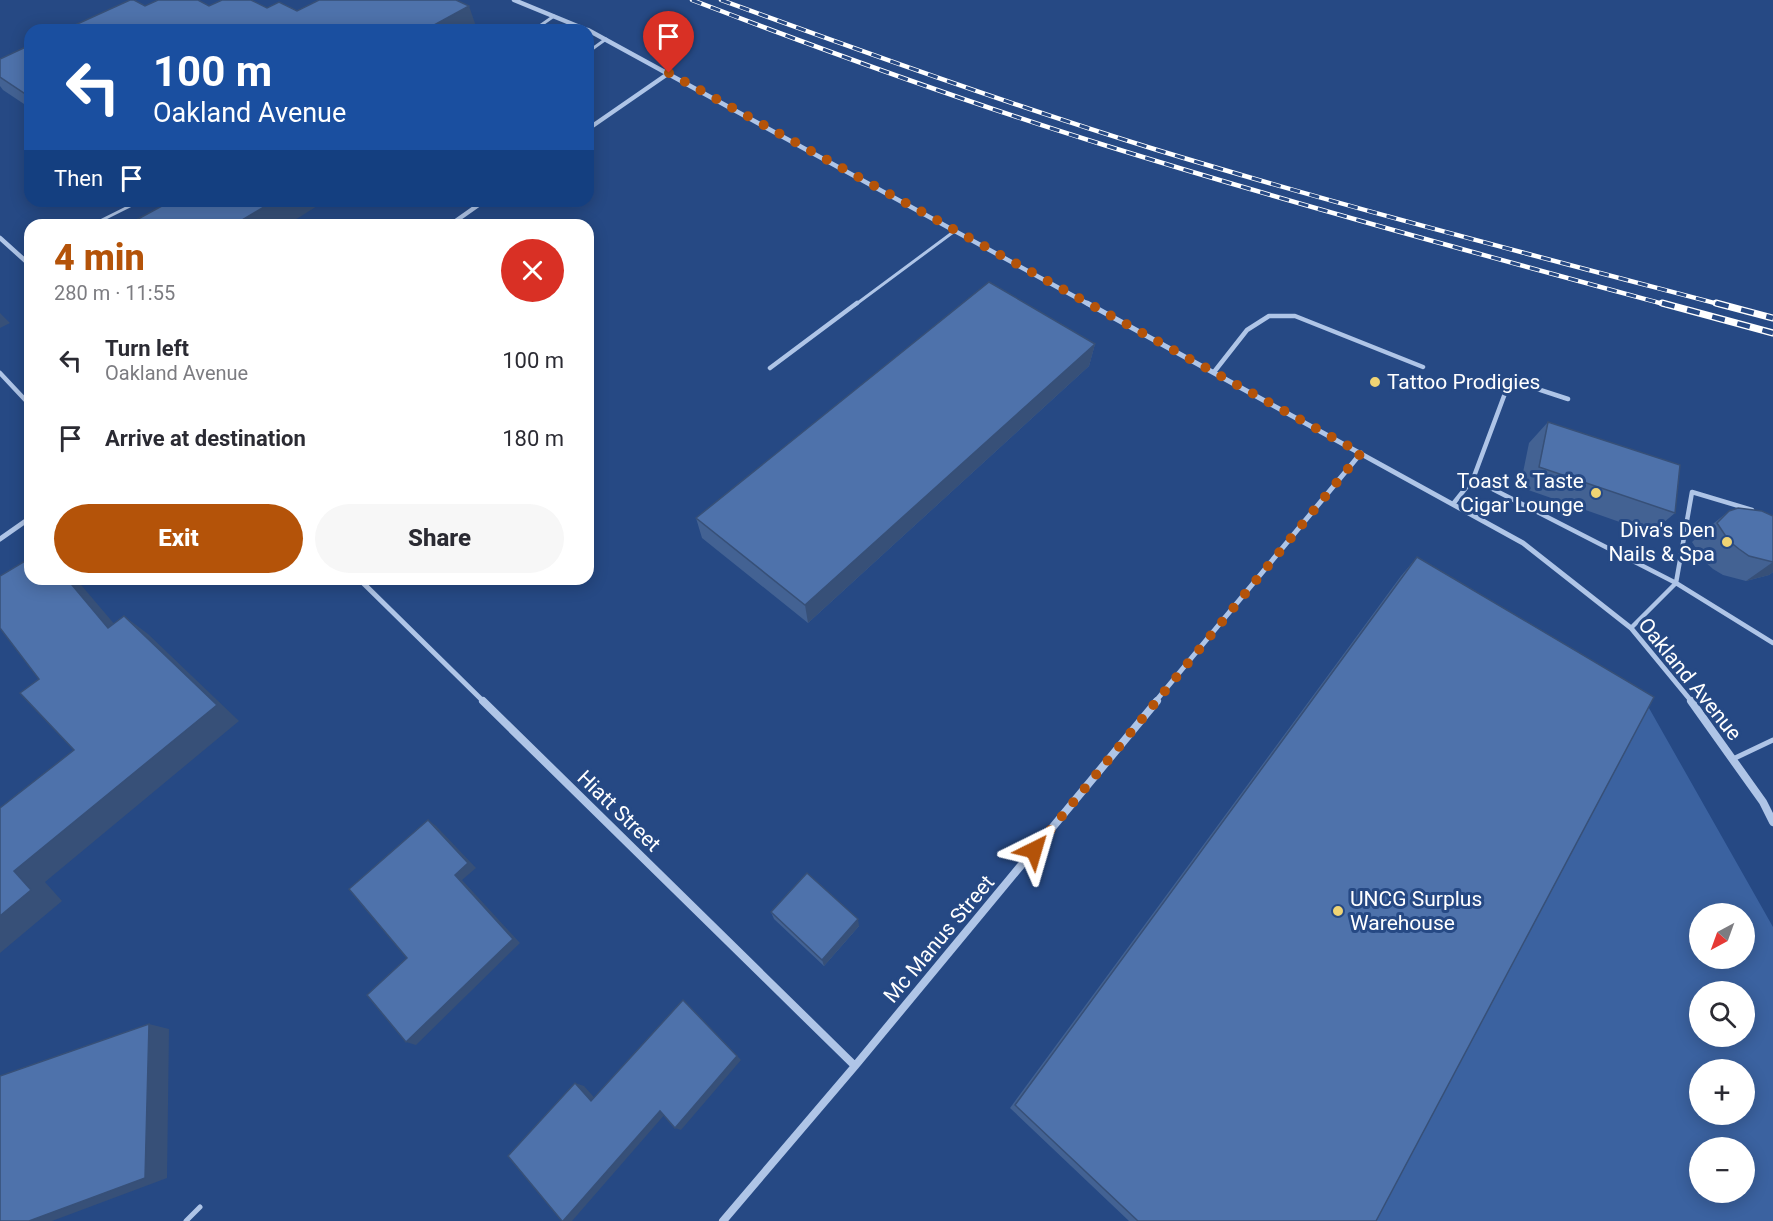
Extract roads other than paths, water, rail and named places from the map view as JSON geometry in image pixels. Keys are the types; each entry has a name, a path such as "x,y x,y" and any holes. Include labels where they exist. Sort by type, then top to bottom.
{"street":[{"name":"Oakland Avenue","path":"514,0 573,24"},
{"name":"Oakland Avenue","path":"594,33 1524,543 1631,628 1684,691 1763,802 1773,822"},
{"path":"594,125 669,73"},
{"path":"458,219 476,207"},
{"path":"0,238 23,259"},
{"name":"Mc Manus Street","path":"723,1221 855,1066 1361,453"},
{"path":"0,539 24,522"},
{"name":"Hiatt Street","path":"365,585 855,1066"},
{"path":"1763,802 1773,805"}],"lane":[{"path":"543,24 554,16"},
{"path":"594,48 606,39"},
{"path":"104,219 128,207"},
{"path":"770,368 956,230"},
{"path":"1214,372 1247,330 1269,316 1295,316 1423,367"},
{"path":"0,372 24,398"},
{"path":"1453,504 1473,479 1510,380 1568,399"},
{"path":"1473,479 1676,583 1773,643"},
{"path":"1631,628 1676,583 1692,492 1754,511 1758,520"},
{"path":"1733,759 1773,740"},
{"path":"186,1221 200,1207"}],"railway":[{"path":"692,0 897,76 1104,145 1314,208 1667,305"},
{"path":"721,0 991,96 1154,149 1366,210 1722,305"},
{"path":"1662,303 1773,333"},
{"path":"1716,303 1773,318"}],"place":[{"name":"Tattoo Prodigies","path":"1375,382"},
{"name":"Toast & Taste Cigar Lounge","path":"1596,493"},
{"name":"Diva's Den Nails & Spa","path":"1727,542"},
{"name":"UNCG Surplus Warehouse","path":"1338,911"}]}
